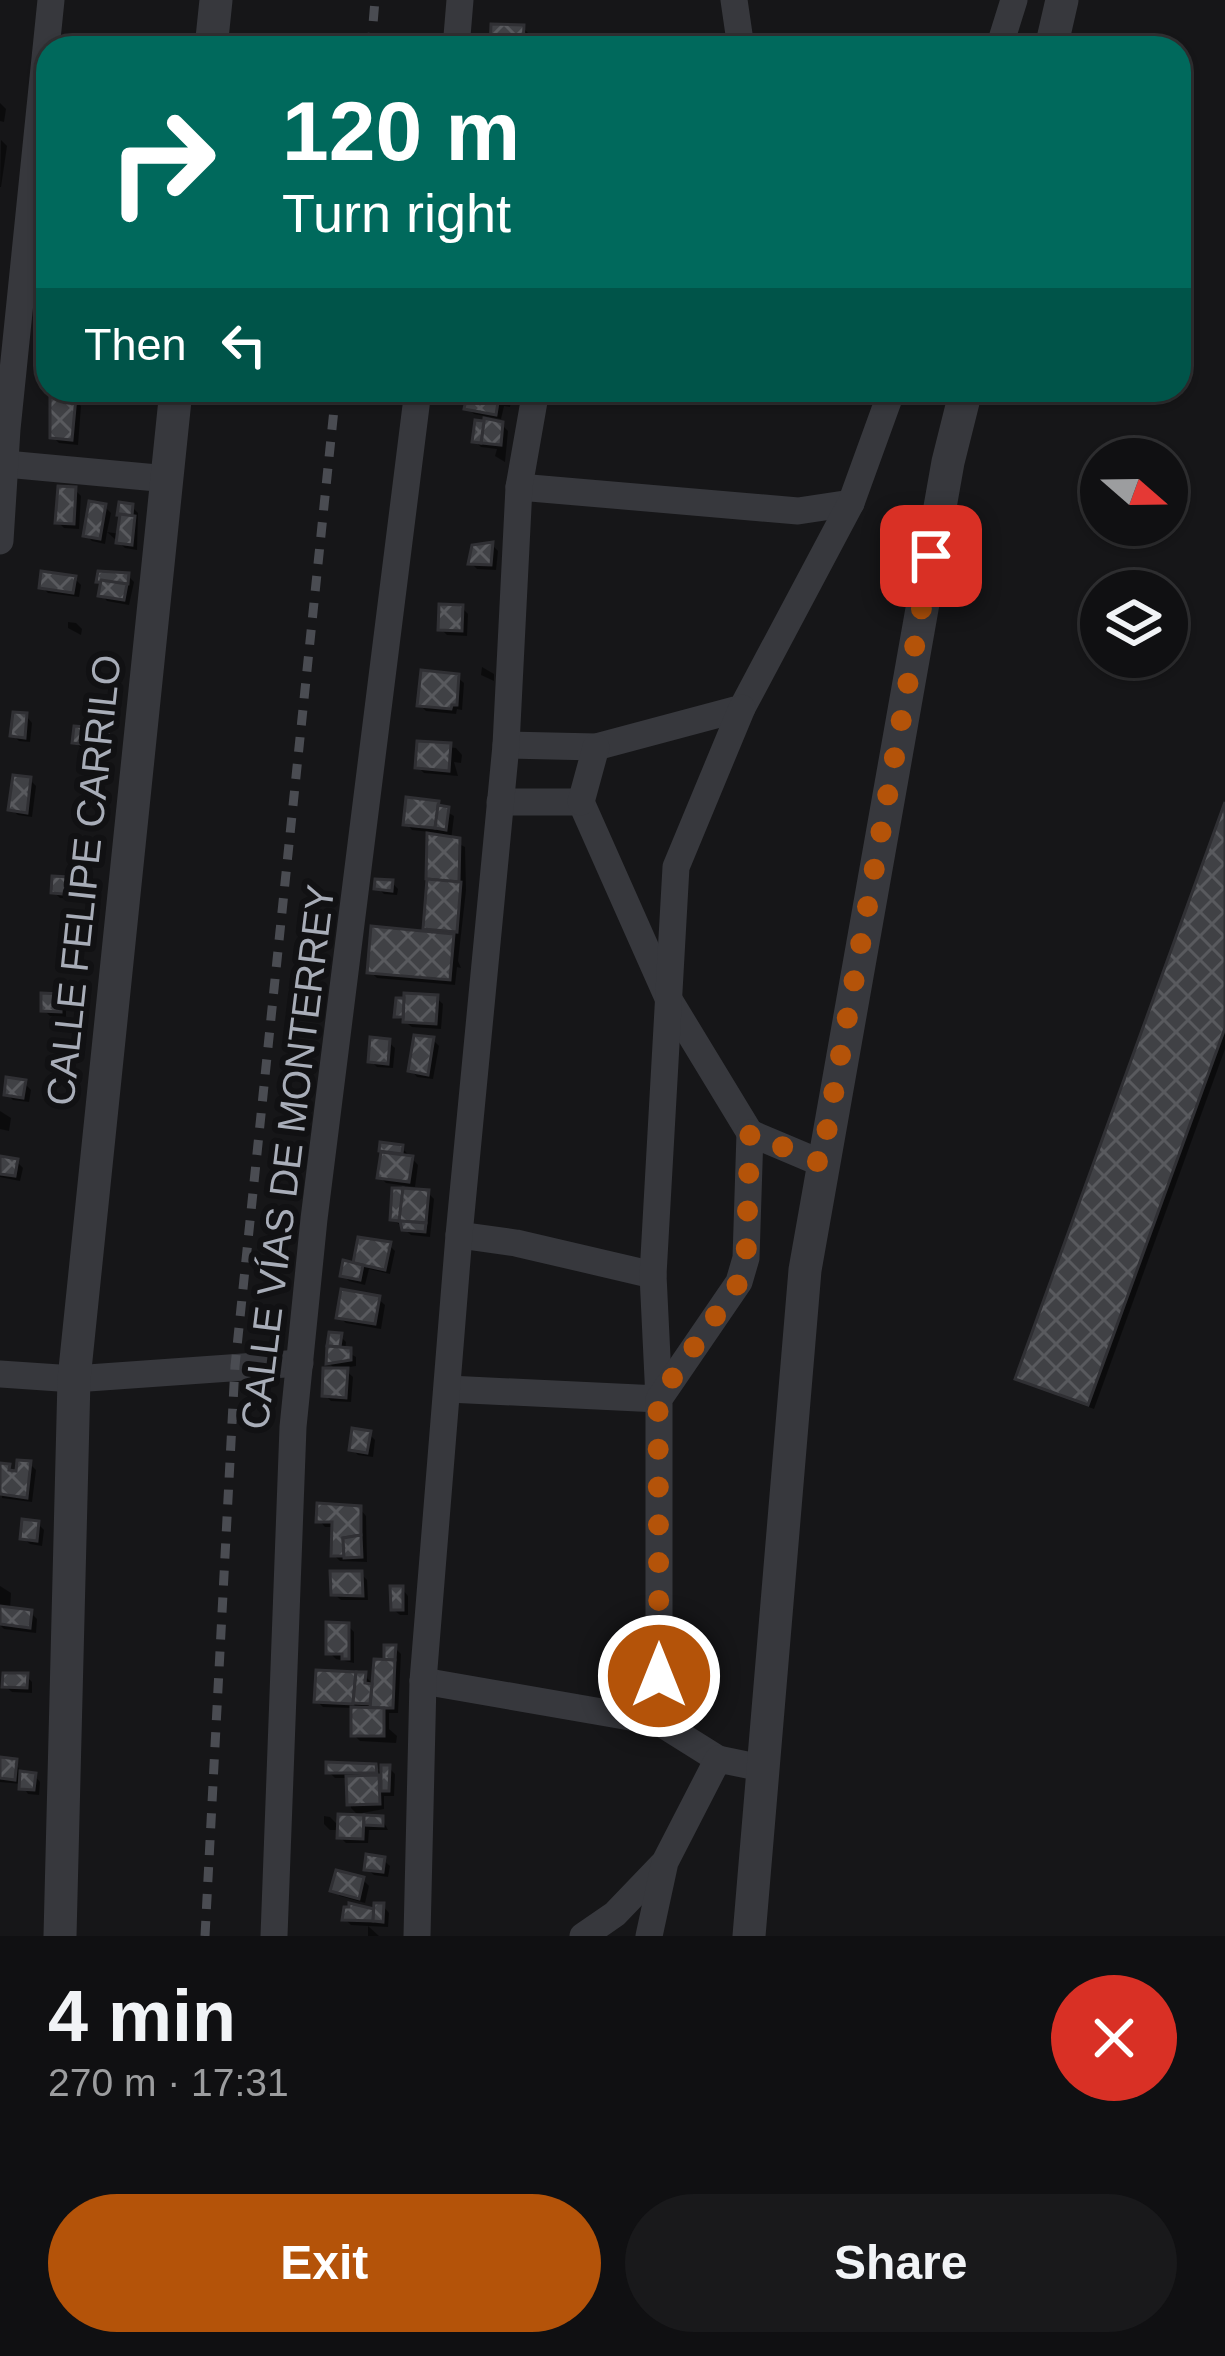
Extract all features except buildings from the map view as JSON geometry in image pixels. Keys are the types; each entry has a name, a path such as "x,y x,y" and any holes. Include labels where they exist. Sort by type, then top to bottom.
{"street":[{"path":"47,36 51,0"},
{"path":"212,36 216,0"},
{"path":"457,36 460,0"},
{"path":"734,0 739,36"},
{"path":"1003,36 1014,0"},
{"path":"1054,36 1062,0"},
{"path":"0,541 4,429 36,137"},
{"name":"CALLE FELIPE CARRILO","path":"60,1936 74,1379 175,402"},
{"name":"CALLE VÍAS DE MONTERREY","path":"274,1936 293,1427 314,1219 416,402"},
{"path":"417,1936 423,1681 459,1234 506,745 519,487 534,402"},
{"path":"872,402 883,419"},
{"path":"659,1722 653,1275 676,867 742,708 851,503 888,402"},
{"path":"749,1936 805,1270 944,486 963,402"},
{"path":"6,464 168,479"},
{"path":"519,487 798,511 851,503"},
{"path":"506,745 596,747 742,708"},
{"path":"596,747 581,802 668,998 750,1133 746,1258 739,1282 658,1399"},
{"path":"500,802 581,802"},
{"path":"750,1133 821,1163"},
{"path":"459,1234 653,1275"},
{"path":"0,1374 74,1379 300,1363"},
{"path":"448,1389 658,1399"},
{"path":"423,1681 659,1722 718,1759 762,1768"},
{"path":"649,1936 665,1862 718,1759"},
{"path":"583,1936 616,1915 665,1862"}],"railway":[{"path":"372,36 375,0"},
{"path":"205,1936 235,1366 335,402"}],"route":[{"path":"659,1676 658,1399 739,1282 746,1258 750,1133 821,1163 931,556"}]}
